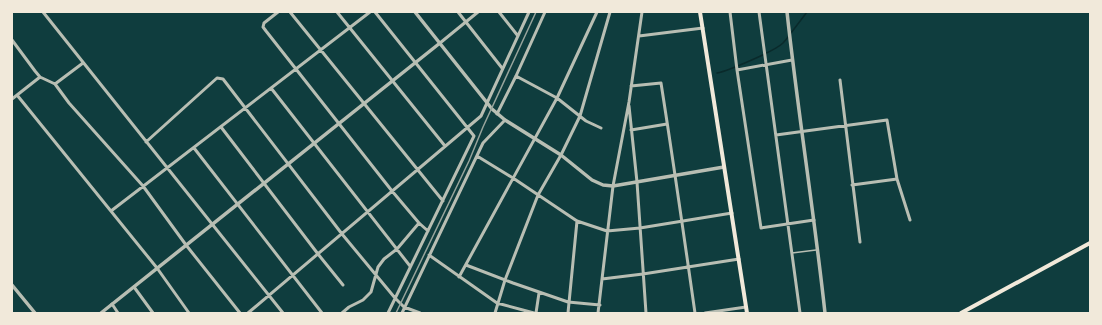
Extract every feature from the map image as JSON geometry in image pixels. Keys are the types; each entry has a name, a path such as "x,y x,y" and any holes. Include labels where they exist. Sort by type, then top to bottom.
{"main road":[{"path":"700,12 747,313"},
{"path":"961,313 1090,243"}],"street":[{"path":"43,12 283,313"},
{"path":"278,12 264,23 263,27 392,191 419,223 428,231"},
{"path":"290,12 443,201"},
{"path":"337,12 445,146"},
{"path":"111,211 370,12"},
{"path":"376,12 474,136 388,313"},
{"path":"415,12 497,114 561,155 592,180 603,185 613,186 724,167"},
{"path":"458,12 502,68"},
{"path":"101,313 478,12"},
{"path":"499,12 518,36"},
{"path":"248,313 481,116 529,12"},
{"path":"497,114 545,12"},
{"path":"459,277 557,98 597,12"},
{"path":"495,313 505,280 538,195 561,155 580,116 610,12"},
{"path":"598,313 613,186 631,86 642,12"},
{"path":"730,12 737,70 761,228 814,220"},
{"path":"759,12 800,313"},
{"path":"787,12 825,313"},
{"path":"639,36 703,28"},
{"path":"12,40 40,77 55,84 69,103 143,186 186,245 240,313"},
{"path":"737,70 767,66 792,60"},
{"path":"55,84 83,63"},
{"path":"516,76 557,98 586,121 601,128"},
{"path":"12,99 40,77"},
{"path":"146,142 217,78 223,79 376,276 404,307 420,313"},
{"path":"840,80 860,242"},
{"path":"631,86 661,83 676,176 695,313"},
{"path":"271,88 410,266"},
{"path":"17,95 157,268 189,313"},
{"path":"628,102 637,182 646,313"},
{"path":"402,313 483,142 505,120"},
{"path":"776,135 887,120 897,179 910,220"},
{"path":"631,130 667,124"},
{"path":"221,127 343,285"},
{"path":"194,148 322,313"},
{"path":"477,156 577,221 607,231 640,228 681,220 732,213"},
{"path":"852,186 897,179"},
{"path":"568,313 577,221"},
{"path":"342,313 349,307 363,300 371,292 378,267 419,223"},
{"path":"429,255 497,303 535,313 539,292"},
{"path":"602,279 739,259"},
{"path":"466,265 568,302 600,305"},
{"path":"12,285 35,313"},
{"path":"134,287 153,313"},
{"path":"112,304 118,313"},
{"path":"705,313 746,307"}],"lane":[{"path":"792,254 818,250"}],"waterway":[{"path":"791,33 807,12"},
{"path":"717,73 741,65 771,51 783,43 789,36"}],"railway":[{"path":"396,313 469,161 536,12"}]}
